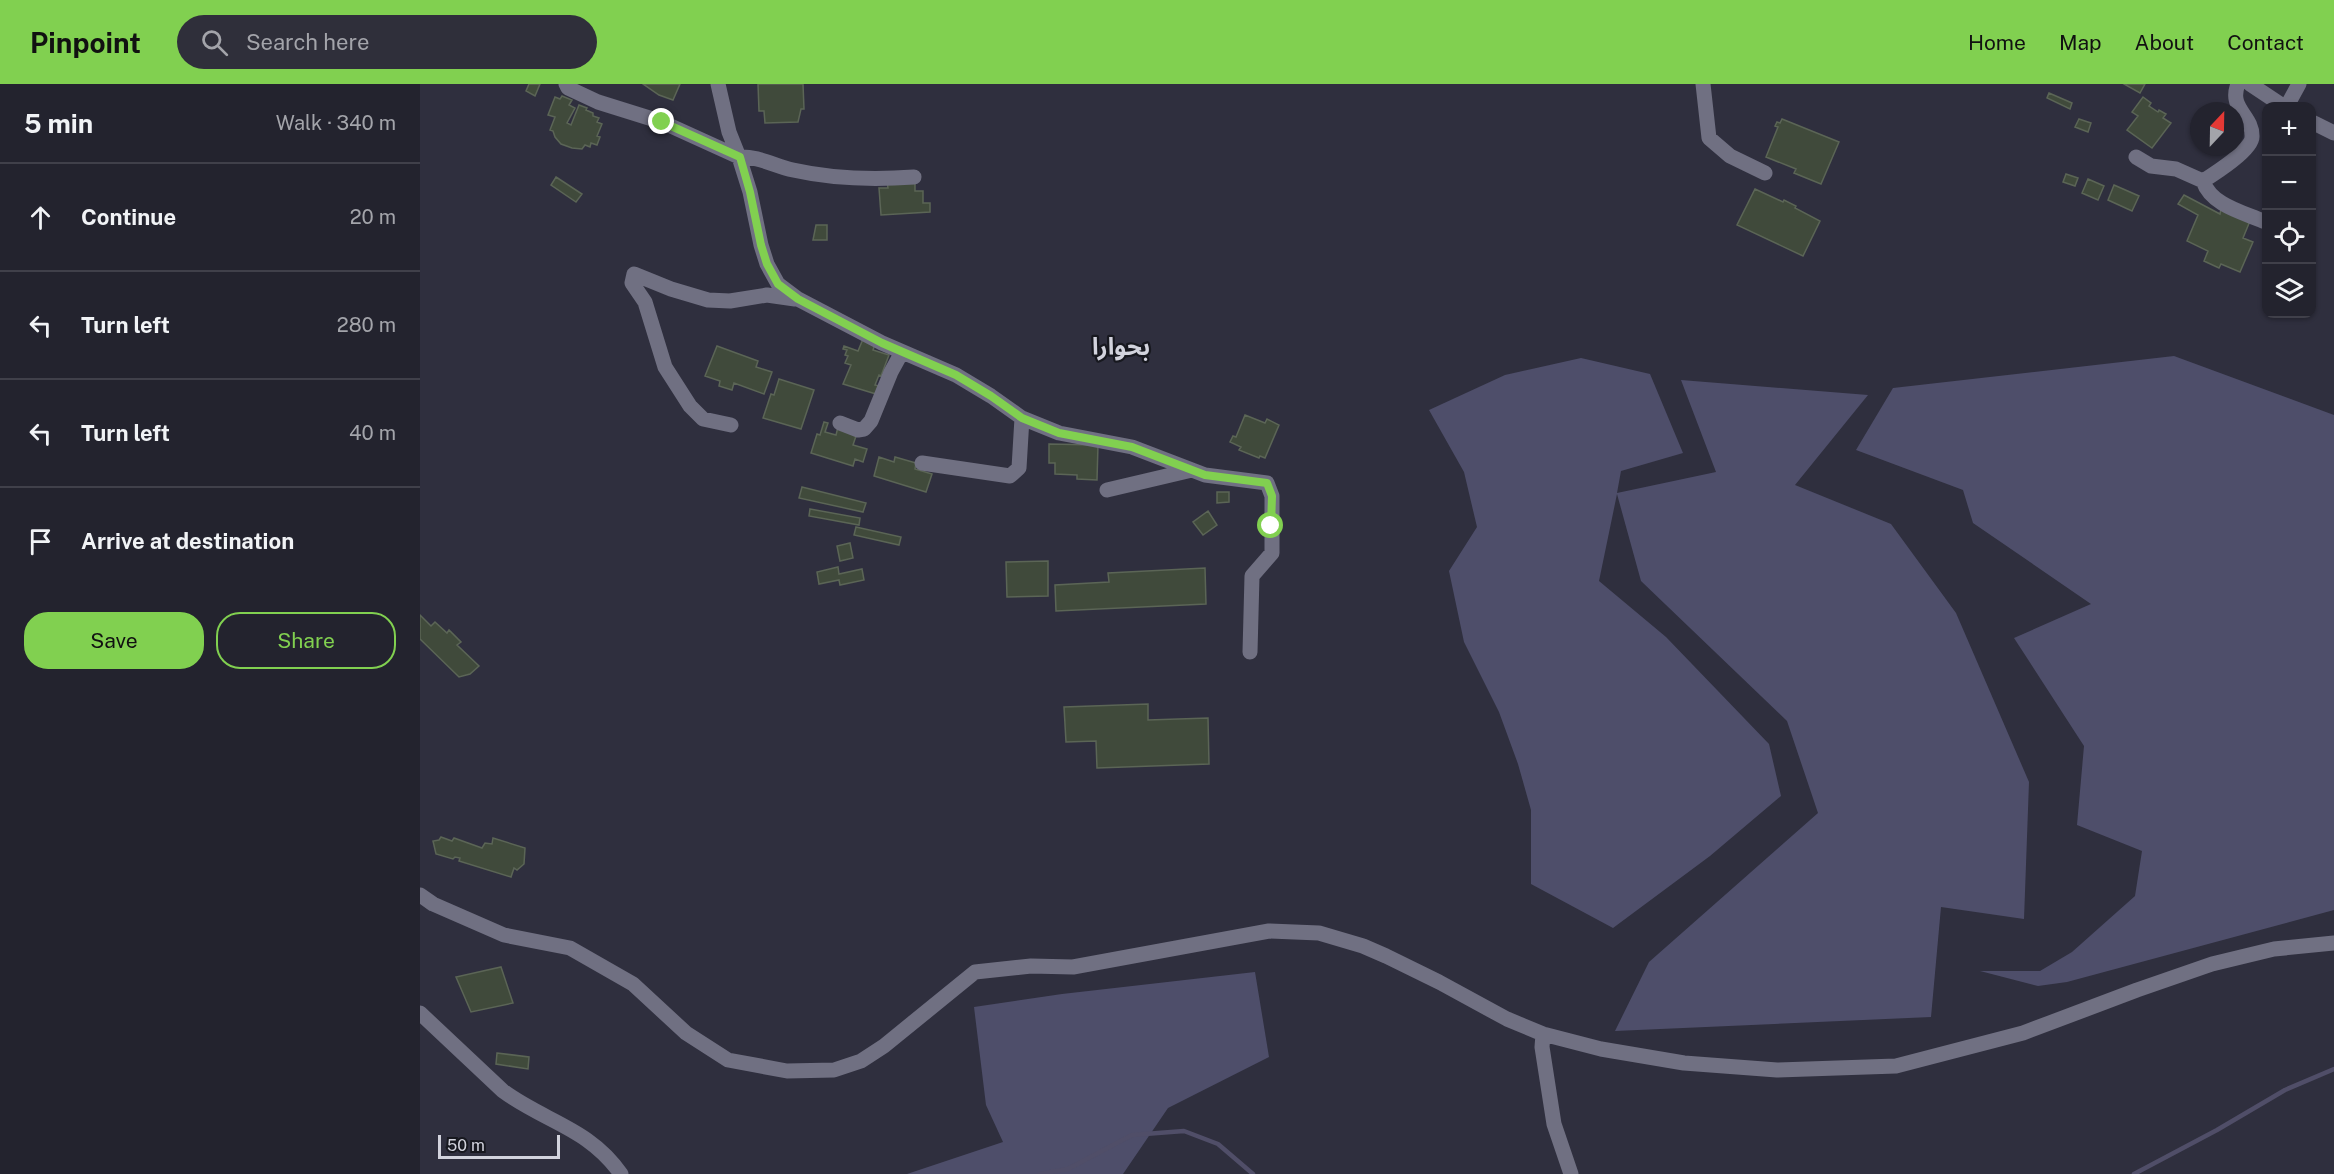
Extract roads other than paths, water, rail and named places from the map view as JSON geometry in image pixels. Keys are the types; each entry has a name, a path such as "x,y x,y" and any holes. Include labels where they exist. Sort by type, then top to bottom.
{"street":[{"path":"566,84 568,88 598,102 662,122 740,157 749,157 792,170 832,177 880,179 914,177"},
{"path":"718,84 729,132 740,157 750,192 767,264 778,284 798,299 902,352 956,375 1022,418 1059,433 1132,447 1205,475 1267,483 1272,496 1272,553 1252,576 1250,652"},
{"path":"1703,84 1709,138 1730,156 1765,173"},
{"path":"2203,182 2247,148 2252,138 2249,125 2238,108 2234,95 2238,84"},
{"path":"2250,84 2279,102"},
{"path":"2287,102 2293,86"},
{"path":"2316,124 2334,134"},
{"path":"2136,157 2151,166 2176,169 2203,182 2206,190 2222,204 2262,221"},
{"path":"731,425 704,419 690,406 665,367 645,302 632,283 634,274 671,289 708,300 730,301 767,295 798,299"},
{"path":"840,423 858,430 864,429 871,421 891,372 902,352"},
{"path":"922,463 1010,476 1019,468 1022,418"},
{"path":"1107,489 1192,470"},
{"path":"420,895 433,904 504,935 570,948 633,984 686,1033 728,1060 787,1071 834,1070 861,1061 884,1046 975,972 1031,966 1073,967 1269,931 1319,933 1363,946 1407,966 1507,1019 1543,1034 1600,1049 1684,1063 1777,1070 1896,1066 2023,1033 2212,964 2274,949 2334,943"},
{"path":"420,1013 503,1091 518,1102 584,1137 609,1156 621,1174"},
{"path":"1543,1034 1542,1047 1554,1124 1571,1174"}],"waterway":[{"path":"2134,1174 2217,1130 2285,1090 2334,1069"},
{"path":"1040,1174 1068,1169 1132,1135 1184,1131 1218,1144 1253,1174"}],"district":[{"name":"بحوارا","path":"1121,346"}]}
